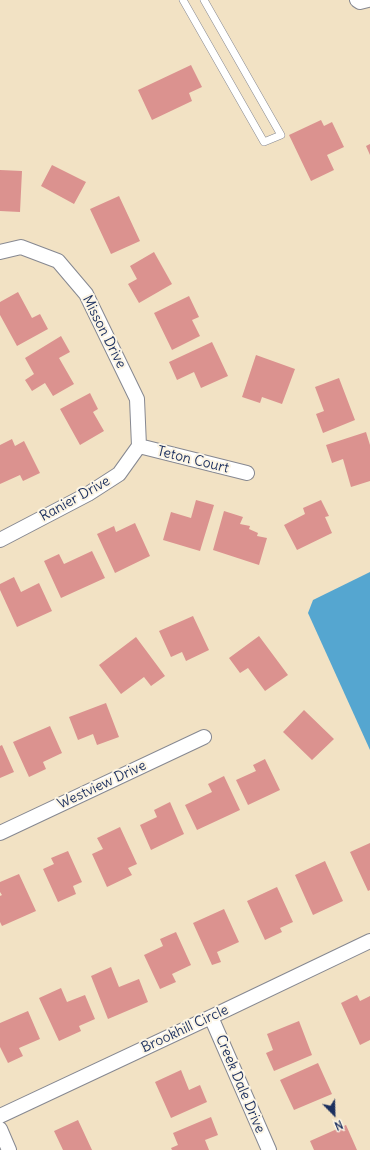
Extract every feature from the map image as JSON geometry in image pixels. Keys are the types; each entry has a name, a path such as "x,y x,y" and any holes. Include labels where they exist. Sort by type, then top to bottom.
{"street":[{"path":"357,0 360,2 368,0"},
{"name":"Misson Drive","path":"0,252 21,247 58,261 86,294 137,400 139,446"},
{"name":"Teton Court","path":"139,446 248,474"},
{"name":"Ranier Drive","path":"0,540 88,494 119,474 139,446"},
{"name":"Westview Drive","path":"0,833 204,738"},
{"name":"Brookhill Circle","path":"0,1116 370,941"},
{"name":"Creek Dale Drive","path":"211,1017 269,1150"},
{"path":"0,1129 9,1150"}],"lane":[{"path":"184,0 264,142 281,135 204,0"}],"water":[{"path":"370,572 370,750 308,613 313,600"}],"building":[{"path":"191,65 202,87 189,93 192,101 152,120 138,90"},
{"path":"321,120 324,126 332,122 344,147 327,155 334,170 311,181 289,135"},
{"path":"370,144 370,155 366,146"},
{"path":"52,165 86,182 74,204 41,186"},
{"path":"0,170 22,171 20,212 0,211"},
{"path":"119,196 140,241 111,254 90,209"},
{"path":"154,252 172,284 139,303 128,284 137,279 130,266"},
{"path":"18,292 32,318 40,314 48,329 17,346 0,315 0,302"},
{"path":"189,296 199,317 192,320 200,336 172,350 154,313"},
{"path":"61,336 70,352 59,358 74,384 53,396 45,383 32,391 25,380 34,374 25,358"},
{"path":"212,342 228,376 201,388 194,372 177,380 169,362"},
{"path":"256,355 295,369 282,404 262,397 260,403 242,397"},
{"path":"339,378 355,420 323,433 316,414 324,411 315,387"},
{"path":"90,393 98,409 93,412 104,431 80,445 60,409"},
{"path":"366,432 370,445 370,481 351,487 343,459 332,463 326,445"},
{"path":"12,439 15,446 24,441 40,473 23,481 20,475 0,484 0,445"},
{"path":"196,500 214,505 200,551 163,540 171,512 191,518"},
{"path":"321,500 329,516 325,517 332,533 297,550 284,525 305,514 303,508"},
{"path":"224,511 243,517 240,524 250,526 249,529 258,533 257,536 267,538 259,565 213,550"},
{"path":"135,523 150,556 115,573 97,534 114,526 116,532"},
{"path":"92,551 105,578 61,598 44,561 59,554 64,564"},
{"path":"14,577 21,592 39,583 52,611 17,627 0,590 0,584"},
{"path":"193,616 209,650 186,661 182,652 171,657 159,631"},
{"path":"259,636 288,675 265,691 248,668 240,673 229,658"},
{"path":"136,637 165,676 151,686 144,677 121,694 99,665"},
{"path":"106,703 119,737 97,745 93,734 78,740 69,717"},
{"path":"304,710 334,739 312,760 283,732"},
{"path":"50,726 62,753 43,762 46,769 29,777 13,742"},
{"path":"2,745 14,772 0,778 0,746"},
{"path":"265,759 280,790 248,805 236,780 256,771 253,765"},
{"path":"224,776 240,810 197,830 185,805 212,792 208,784"},
{"path":"170,802 184,834 151,850 140,825 157,817 154,810"},
{"path":"120,827 137,864 128,868 132,875 107,887 92,854 103,849 97,838"},
{"path":"370,843 370,890 368,891 350,852"},
{"path":"68,851 82,882 73,886 76,894 58,902 43,869 54,864 51,858"},
{"path":"325,861 343,901 313,915 295,875"},
{"path":"19,874 36,911 2,926 0,922 0,896 2,895 0,892 0,882"},
{"path":"277,887 293,922 280,928 282,932 265,940 247,901"},
{"path":"224,909 239,942 217,952 221,962 212,965 193,923"},
{"path":"176,932 191,965 172,974 176,982 160,989 144,955 163,946 160,939"},
{"path":"111,967 119,987 139,979 148,1002 108,1019 91,976"},
{"path":"61,988 67,1002 85,995 95,1019 79,1026 81,1031 59,1041 39,998"},
{"path":"357,995 360,1001 370,996 370,1040 360,1045 341,1003"},
{"path":"28,1011 40,1039 19,1048 23,1056 8,1063 0,1047 0,1023"},
{"path":"299,1021 312,1055 274,1071 266,1053 273,1050 267,1034"},
{"path":"318,1063 332,1094 294,1110 280,1080"},
{"path":"181,1070 189,1090 200,1085 207,1102 171,1118 155,1082"},
{"path":"211,1117 218,1135 205,1140 209,1150 172,1150 171,1148 178,1145 173,1133"},
{"path":"78,1120 92,1150 63,1150 54,1131"},
{"path":"346,1125 357,1150 314,1150 310,1141"}]}
